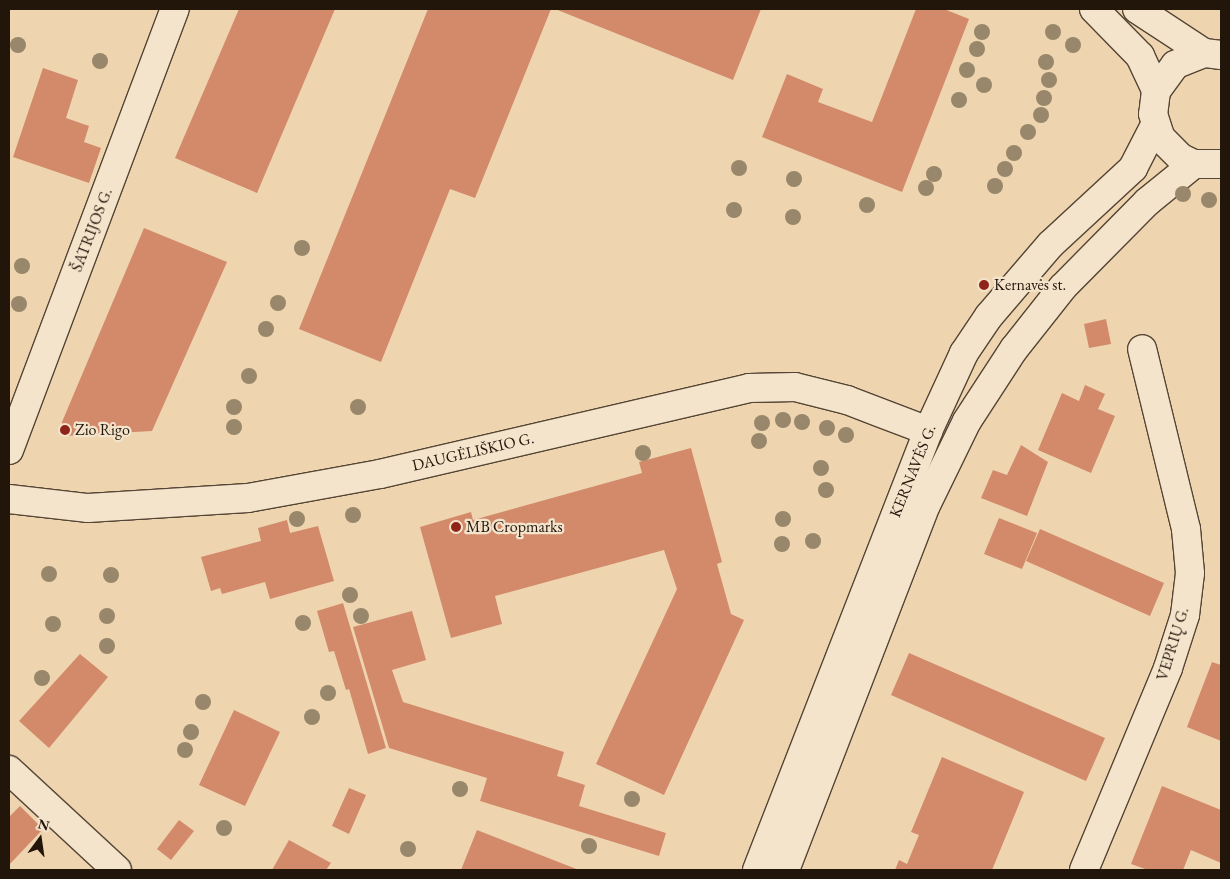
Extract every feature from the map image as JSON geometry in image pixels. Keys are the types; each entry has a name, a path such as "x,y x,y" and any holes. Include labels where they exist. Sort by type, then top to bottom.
{"street":[{"name":"ŠATRIJOS G.","path":"9,450 175,9"},
{"path":"1094,9 1140,56 1156,91 1175,65 1216,53"},
{"path":"1137,9 1216,53"},
{"name":"KERNAVĖS G.","path":"757,870 928,431 964,353 989,316 1051,244 1124,178 1155,125 1156,91"},
{"path":"1155,125 1170,149 1194,164 1221,164"},
{"name":"KERNAVĖS G.","path":"784,870 926,505 967,421 1014,349 1063,287 1142,206 1194,164"},
{"name":"VEPRIŲ G.","path":"1084,870 1168,668 1185,615 1190,573 1186,529 1142,349"},
{"name":"DAUGĖLIŠKIO G.","path":"9,499 88,508 248,498 380,474 749,388 795,388 847,400 928,431"},
{"path":"9,770 117,870"}],"building":[{"path":"239,9 335,9 257,193 175,158"},
{"path":"428,9 551,9 475,198 450,189 381,362 299,329"},
{"path":"555,9 761,9 733,80"},
{"path":"916,9 944,9 969,19 902,192 762,137 787,74 823,89 818,102 872,122"},
{"path":"43,68 78,80 66,118 89,126 84,142 101,148 89,183 13,157"},
{"path":"144,228 227,262 152,431 63,436 62,422"},
{"path":"1106,319 1111,344 1089,348 1084,324"},
{"path":"1085,385 1105,394 1098,409 1115,416 1091,473 1038,450 1062,393 1079,401"},
{"path":"1021,445 1048,462 1027,516 981,498 993,470 1007,475"},
{"path":"691,448 722,562 717,564 731,614 744,620 664,795 596,764 677,589 664,550 495,596 502,624 451,638 420,527 471,512 473,520 642,473 639,462"},
{"path":"999,518 1037,533 1022,569 984,554"},
{"path":"287,520 290,533 318,526 334,581 270,599 265,582 222,594 220,588 211,591 201,557 261,541 258,528"},
{"path":"1040,529 1164,583 1150,616 1026,561"},
{"path":"343,603 386,748 368,754 349,689 346,690 334,651 329,652 317,611"},
{"path":"412,611 426,660 392,670 403,702 564,752 557,776 585,785 579,806 666,833 659,856 480,801 487,778 389,748 353,627"},
{"path":"909,653 1105,738 1086,781 891,695"},
{"path":"80,654 108,677 49,748 19,721"},
{"path":"1212,662 1221,665 1221,741 1187,727"},
{"path":"234,710 280,732 245,806 199,785"},
{"path":"942,757 1024,792 992,870 895,870 899,860 907,864 919,835 911,832"},
{"path":"1162,786 1221,810 1221,863 1191,850 1183,870 1148,870 1131,864"},
{"path":"349,788 366,795 349,834 332,826"},
{"path":"20,806 43,829 9,865 9,817"},
{"path":"179,820 194,831 171,860 157,849"},
{"path":"477,830 579,870 461,870"},
{"path":"289,840 331,863 326,870 272,870"}],"place":[{"name":"Kernavės st.","path":"984,285"},
{"name":"Zio Rigo","path":"65,430"},
{"name":"MB Cropmarks","path":"456,527"}]}
